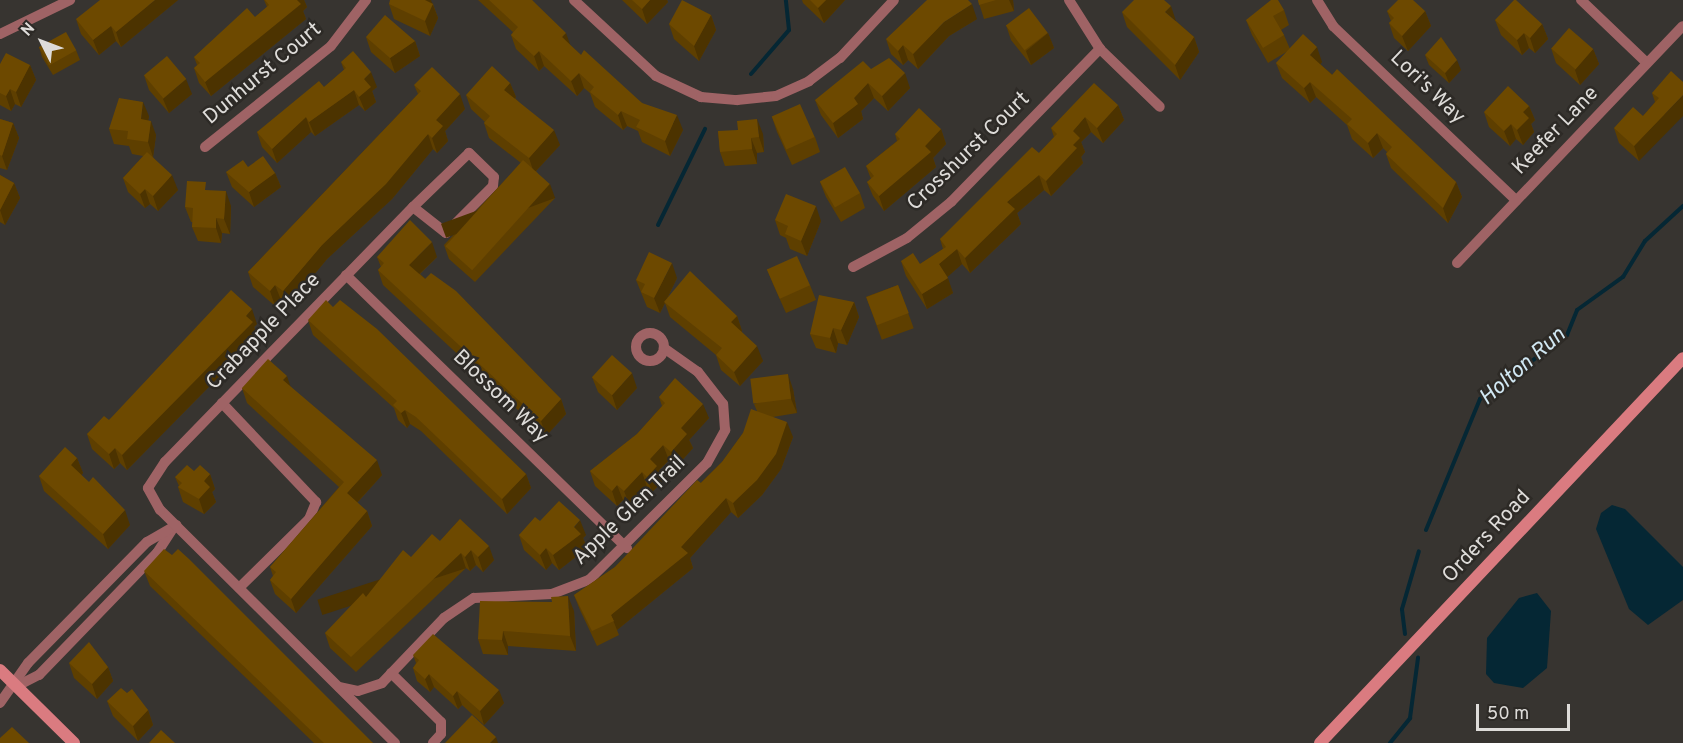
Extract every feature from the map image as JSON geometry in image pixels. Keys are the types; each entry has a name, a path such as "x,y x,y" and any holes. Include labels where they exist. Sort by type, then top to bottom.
{"street":[{"path":"0,34 70,0"},
{"name":"Dunhurst Court","path":"205,147 331,46 366,0"},
{"path":"574,0 656,76 701,97 737,100 776,96 809,81 840,58 894,0"},
{"path":"1069,0 1100,49 1160,107"},
{"name":"Lori's Way","path":"1317,0 1333,26 1516,200"},
{"path":"1581,0 1647,63"},
{"name":"Keefer Lane","path":"1457,263 1683,26"},
{"name":"Crosshurst Court","path":"853,267 907,238 951,202 1100,49"},
{"name":"Crabapple Place","path":"176,525 148,488 152,476 346,274 413,207 470,153 494,177 492,186 447,233 413,207"},
{"name":"Blossom Way","path":"346,274 626,547"},
{"name":"Apple Glen Trail","path":"339,687 371,688 391,674 458,606 497,593 552,594 577,587 626,547 712,456 725,430 723,404 711,384 675,352 664,348"},
{"name":"Orders Road","path":"1320,743 1683,357"},
{"path":"222,403 316,502 309,519 239,588"},
{"path":"176,525 395,743"},
{"path":"0,703 16,686 28,663 147,542 176,525"},
{"path":"16,686 39,675 157,553 176,525"},
{"path":"0,670 74,743"},
{"path":"391,674 441,722 441,734 433,743"}],"water":[{"path":"1612,505 1625,509 1683,567 1683,600 1648,625 1629,609 1596,529 1601,513"},
{"path":"1537,593 1551,611 1547,668 1523,688 1494,683 1486,674 1487,638 1519,598"}],"building":[{"path":"100,0 155,0 116,32 111,26 93,40 76,19"},
{"path":"265,0 297,0 301,4 205,82 194,68 200,63 194,57 247,8 255,17 269,5"},
{"path":"390,0 425,0 433,4 425,21 389,4"},
{"path":"489,0 532,0 566,33 562,37 581,55 584,50 642,103 677,115 665,141 636,127 640,120 621,111 618,115 590,92 594,87 579,73 571,81 539,51 534,56 511,35 518,27"},
{"path":"632,0 650,0 642,9"},
{"path":"682,0 711,15 694,46 669,24"},
{"path":"810,0 826,0 818,8"},
{"path":"927,0 968,0 972,4 944,22 913,54 903,45 898,51 886,39"},
{"path":"978,0 996,0 979,5"},
{"path":"1134,0 1164,0 1171,6 1165,12 1194,37 1175,65 1122,12"},
{"path":"1271,0 1278,0 1284,10 1273,16 1284,35 1263,48 1246,20"},
{"path":"1398,0 1413,0 1425,11 1402,36 1389,23 1394,18 1387,11"},
{"path":"1514,0 1542,24 1530,38 1524,33 1517,40 1495,20"},
{"path":"1029,8 1048,33 1024,50 1006,25"},
{"path":"385,15 415,41 390,58 366,37"},
{"path":"1569,28 1593,49 1575,69 1551,48"},
{"path":"66,32 76,50 49,65 39,47"},
{"path":"1303,34 1317,47 1310,55 1332,75 1337,69 1456,182 1443,208 1386,154 1392,147 1377,133 1368,143 1347,124 1352,119 1310,82 1304,88 1276,63"},
{"path":"1441,37 1457,60 1445,73 1425,55"},
{"path":"353,51 371,72 364,79 371,87 359,97 354,90 309,122 306,117 272,149 257,132 319,81 324,87 346,68 341,62"},
{"path":"6,53 30,65 16,92 10,89 6,96 0,93 0,64"},
{"path":"167,56 186,79 163,98 144,75"},
{"path":"889,58 905,73 882,96 868,83 854,98 858,104 833,123 815,100 863,61 871,69"},
{"path":"492,66 510,83 504,90 554,130 529,158 484,123 490,116 466,95"},
{"path":"432,67 460,94 436,120 443,126 432,138 428,134 386,184 322,245 283,291 275,285 270,291 248,272 421,91 414,85"},
{"path":"1671,71 1683,82 1683,95 1634,146 1614,128 1633,107 1643,116 1659,98 1652,93"},
{"path":"1094,83 1118,105 1097,128 1085,117 1073,131 1080,138 1073,145 1077,148 1046,181 1039,175 1007,202 1015,209 965,258 957,249 939,264 948,278 922,294 901,261 913,253 920,264 946,247 940,239 1032,147 1039,153 1057,134 1051,128"},
{"path":"1508,86 1529,106 1523,112 1529,118 1517,130 1511,124 1504,131 1484,112"},
{"path":"119,98 143,102 141,119 151,121 148,142 127,139 128,131 109,129"},
{"path":"800,104 815,137 786,149 772,117"},
{"path":"919,108 941,129 925,146 931,152 879,196 867,182 874,176 866,166 900,139 895,134"},
{"path":"0,119 13,123 2,156 0,155"},
{"path":"757,119 759,137 751,138 752,149 720,152 718,131 738,130 737,121"},
{"path":"147,152 172,175 153,196 145,189 140,194 123,178"},
{"path":"263,156 275,173 249,192 226,172 243,160 248,167"},
{"path":"523,160 550,184 472,270 445,246"},
{"path":"845,167 860,193 835,207 820,182"},
{"path":"0,175 14,183 0,210"},
{"path":"187,181 206,182 205,190 226,191 224,219 216,218 216,228 192,227 193,208 185,207"},
{"path":"786,194 816,206 801,241 785,234 788,226 775,220"},
{"path":"410,220 432,242 409,265 425,279 431,273 456,291 561,399 541,421 378,270 384,263 377,257"},
{"path":"649,252 672,263 654,298 641,292 645,284 636,280"},
{"path":"797,256 810,285 780,299 767,269"},
{"path":"690,271 737,316 731,322 757,346 734,372 716,355 722,348 664,302"},
{"path":"898,285 909,313 877,325 866,297"},
{"path":"231,290 252,309 246,316 253,322 122,455 115,448 109,454 87,434 104,416 109,420"},
{"path":"819,295 854,302 841,330 833,328 830,338 810,334"},
{"path":"326,300 333,307 340,300 377,329 526,474 502,499 416,417 405,410 401,413 393,405 397,401 308,320"},
{"path":"612,355 632,373 612,395 592,377"},
{"path":"268,359 287,376 283,380 377,460 347,493 367,511 291,599 270,580 276,572 270,567 344,482 242,388"},
{"path":"788,374 791,399 753,403 750,379"},
{"path":"675,378 703,404 681,428 687,434 671,452 663,445 650,459 657,466 647,477 642,472 624,491 617,485 612,491 590,471 637,434 665,403 659,397"},
{"path":"751,409 787,422 776,454 757,480 733,503 726,498 681,547 688,553 611,615 614,621 592,631 574,595 615,567 697,480 701,483 722,462 743,433"},
{"path":"65,447 77,458 71,465 89,482 93,477 125,510 103,534 39,476"},
{"path":"187,465 194,471 200,465 210,474 204,481 210,487 199,499 178,487 182,483 175,477"},
{"path":"559,501 580,520 574,527 581,534 553,555 546,548 540,555 519,535 535,517 540,521"},
{"path":"460,519 489,546 478,557 471,550 465,557 461,553 351,657 325,633 363,593 366,597 403,550 411,557 432,534 440,541"},
{"path":"164,549 172,555 178,549 189,559 373,743 324,743 144,571"},
{"path":"568,596 570,636 503,631 502,640 478,639 480,601 552,602 551,597"},
{"path":"433,634 499,690 480,711 457,691 453,696 429,674 425,679 413,668 419,660 413,655"},
{"path":"89,642 108,667 92,684 69,663"},
{"path":"121,688 127,693 132,689 148,710 133,726 107,701"},
{"path":"472,715 496,737 490,743 445,743"},
{"path":"12,727 29,743 0,743 0,738"},
{"path":"161,730 175,743 149,743"}],"waterway":[{"path":"751,74 789,30 786,0"},
{"path":"658,225 705,129"},
{"name":"Holton Run","path":"1426,530 1480,399 1567,335 1577,310 1623,277 1645,241 1683,206"},
{"name":"Holton Run","path":"1405,634 1402,609 1419,551"},
{"name":"Holton Run","path":"1390,743 1410,718 1418,658"}]}
